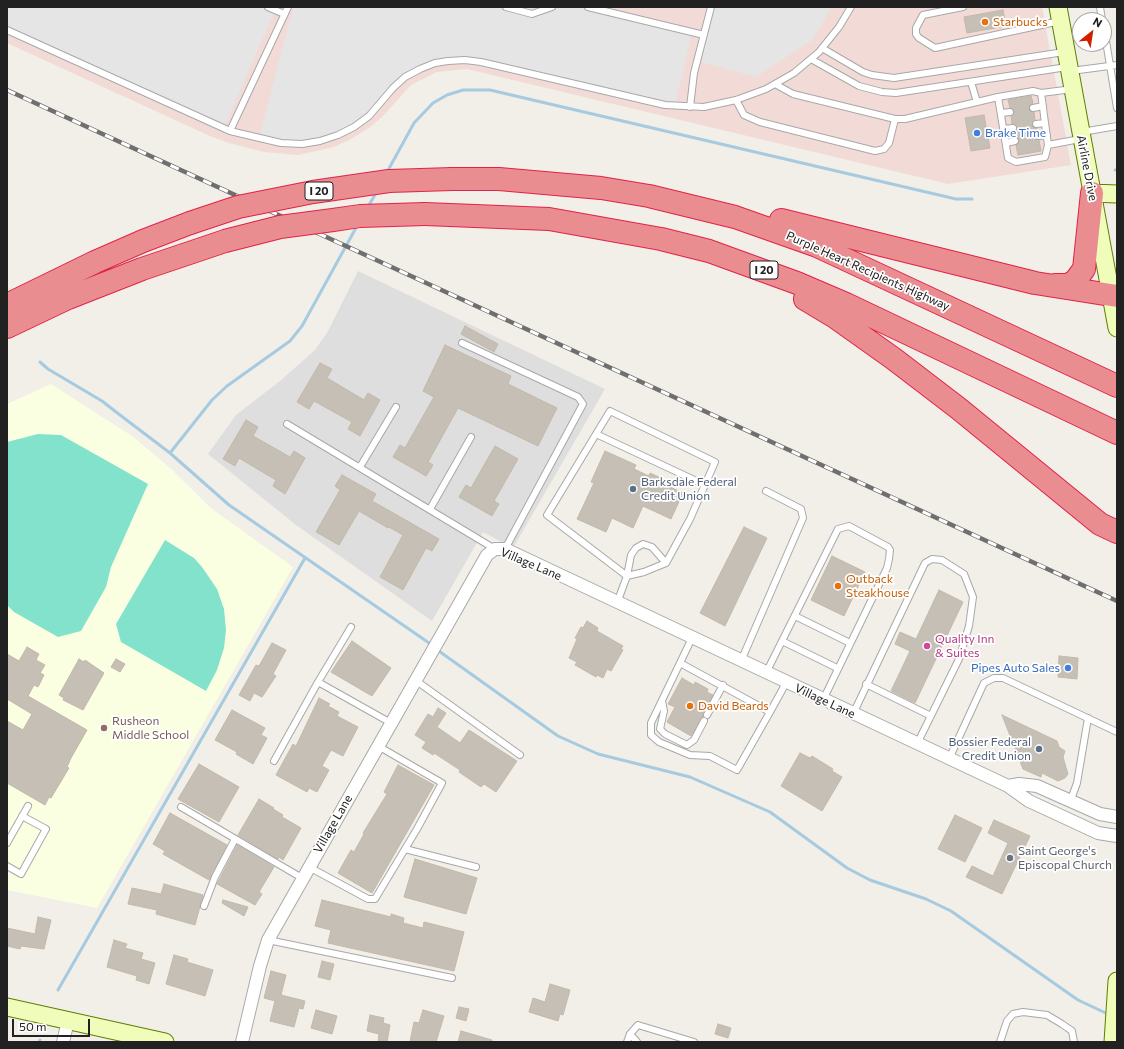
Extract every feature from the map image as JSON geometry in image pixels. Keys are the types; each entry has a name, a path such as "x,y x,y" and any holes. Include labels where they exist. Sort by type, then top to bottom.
{"highway":[{"name":"Purple Heart Recipients Highway","path":"7,305 95,262 143,241 238,207 313,192 389,181 499,179 549,182 649,196 735,217 817,246 1117,386"},
{"path":"1034,283 1068,285 1079,277 1084,270 1092,193"},
{"path":"649,196 703,201 1034,283 1115,296"},
{"name":"I 20","path":"7,328 68,298 142,269 225,241 280,227 360,216 425,214 549,219 661,239 710,251 797,283 846,304 1117,433"},
{"path":"746,264 772,282 829,313 868,340 958,408 1100,524 1117,532"}],"main road":[{"name":"Airline Drive","path":"1059,14 1092,193 1115,296 1117,328"},
{"path":"1092,193 1117,194"},
{"path":"1114,1037 1117,981"},
{"path":"7,1007 165,1042"}],"street":[{"name":"Village Lane","path":"242,1042 260,966 268,940 486,555 500,549 1008,786 1029,801 1098,833 1117,836"},
{"name":"Village Lane","path":"1008,786 1019,784 1036,786 1100,814 1117,817"},
{"path":"63,1042 68,1020"}],"lane":[{"path":"268,7 284,14"},
{"path":"230,131 288,7"},
{"path":"506,7 532,14 552,7"},
{"path":"588,7 704,35"},
{"path":"690,107 694,73 711,7"},
{"path":"7,30 230,131 281,143 302,144 324,140 349,130 369,116 393,88 405,77 435,63 455,61 481,62 665,105 690,107 736,100 766,89 794,73 822,48 839,27 851,7"},
{"path":"962,7 923,15 916,28 916,34 919,38 935,48 1059,14"},
{"path":"822,48 863,72 872,75 894,78 1068,63 1114,65"},
{"path":"1110,52 1114,65 1117,108"},
{"path":"810,59 859,86 882,92 896,93 971,82 1068,63"},
{"path":"971,82 977,102"},
{"path":"776,84 794,94 895,118 905,119 998,97 1033,91 1040,93 1073,89"},
{"path":"998,97 1008,158 1016,162 1045,157 1048,146 1040,93"},
{"path":"736,100 744,115 760,122 875,151 884,149 889,143 895,118"},
{"path":"1033,108 1043,106"},
{"path":"1001,113 1010,112"},
{"path":"1036,124 1045,123"},
{"path":"1048,146 1117,126"},
{"path":"1003,130 1013,128"},
{"path":"1038,136 1046,135"},
{"path":"1006,143 1015,141"},
{"path":"287,424 500,549 583,404 578,397 462,343"},
{"path":"360,467 396,407"},
{"path":"610,411 715,462 666,564 644,572 626,576 547,516 596,434 610,411"},
{"path":"596,434 705,485"},
{"path":"430,509 471,437"},
{"path":"741,661 802,518 801,509 766,491"},
{"path":"766,673 838,529 849,526 888,547 890,550 886,568 823,700"},
{"path":"617,603 631,555 636,548 643,544 652,547 666,564"},
{"path":"853,714 925,563 932,559 942,560 964,574 973,597 969,626 959,659 917,744"},
{"path":"795,616 850,643"},
{"path":"274,761 318,682 351,627"},
{"path":"692,638 651,723 651,735 659,742 690,755 710,756 737,770 786,683"},
{"path":"782,641 837,668"},
{"path":"680,663 723,685 770,712"},
{"path":"949,759 984,682 994,678 1003,678 1117,732"},
{"path":"415,680 520,755"},
{"path":"318,682 391,723"},
{"path":"866,684 931,716"},
{"path":"662,701 664,711 660,729 665,734 686,745 694,740 723,685"},
{"path":"1070,802 1077,783 1088,718"},
{"path":"309,866 368,899 375,899 405,850 442,783 378,746"},
{"path":"7,843 28,806"},
{"path":"181,806 302,878"},
{"path":"7,866 21,874 46,830 22,816"},
{"path":"204,906 215,878 235,839"},
{"path":"405,850 476,867"},
{"path":"268,940 452,978"},
{"path":"1000,1042 1007,1021 1013,1014 1023,1012 1047,1015 1072,1031 1074,1042"},
{"path":"627,1042 630,1034 638,1025 694,1042"},
{"path":"630,1034 637,1042"}],"shaded area":[{"path":"7,7 1042,7 1071,165 948,184 467,69 437,72 411,85 382,117 369,128 334,147 298,155 264,152 229,143 210,136 7,43"},
{"path":"7,7 268,7 275,10 224,128 7,29"},
{"path":"293,7 506,7 532,14 552,7 589,7 692,33 675,106 481,63 448,61 420,69 396,85 369,116 338,135 302,144 259,139"},
{"path":"711,7 832,7 812,40 756,77 698,61"},
{"path":"358,271 605,389 513,548 483,532 432,621 296,525 208,454 236,415 280,381 315,350 327,333"},
{"name":"Rusheon Middle School","path":"51,384 132,436 170,468 212,509 293,567 97,908 7,890 7,404"}],"green space":[{"path":"38,434 61,435 148,484 111,567 106,587 81,631 58,637 14,612 7,605 7,442"},
{"path":"165,540 194,558 202,567 217,589 224,609 226,630 224,648 217,670 206,691 121,642 116,624"}],"building":[{"name":"Starbucks","path":"1003,10 1006,26 967,33 964,17"},
{"name":"Brake Time","path":"1031,96 1033,103 1029,108 1030,111 1034,112 1035,120 1032,125 1037,128 1037,132 1034,137 1039,140 1041,151 1018,155 1016,145 1019,140 1015,137 1014,132 1017,127 1012,124 1011,116 1014,111 1010,108 1008,100"},
{"name":"Brake Time","path":"984,115 990,148 971,151 965,118"},
{"path":"465,326 498,344 494,352 461,334"},
{"path":"445,345 511,376 508,384 557,408 538,446 458,408 428,462 433,465 426,476 393,457 400,445 405,448 434,397 423,391"},
{"path":"320,363 332,369 327,378 364,400 368,393 380,400 360,436 348,429 352,422 314,401 309,409 297,402"},
{"path":"246,420 258,427 253,436 290,457 294,451 305,458 285,494 273,486 276,480 239,458 235,466 223,459"},
{"path":"495,446 518,459 494,501 499,504 492,516 459,497 466,485 471,488"},
{"name":"Barksdale Federal Credit Union","path":"605,451 636,465 634,469 649,476 650,473 670,482 668,486 683,493 671,519 643,506 633,528 612,518 606,532 577,519 594,483 591,482"},
{"path":"342,475 376,494 372,501 439,539 432,551 426,548 403,590 380,577 403,535 359,511 339,545 316,532 340,490 335,486"},
{"path":"744,527 767,538 725,626 700,613"},
{"name":"Outback Steakhouse","path":"832,556 865,572 844,616 811,600"},
{"name":"Quality Inn & Suites","path":"939,590 963,602 915,703 891,691 910,651 895,644 900,632 916,639"},
{"path":"587,621 598,628 597,631 623,646 621,649 623,650 611,671 607,669 603,678 597,675 596,677 575,665 577,662 569,658 577,639 575,638 581,627 583,628"},
{"path":"352,641 391,668 372,696 331,672"},
{"path":"272,643 286,650 273,674 276,676 262,697 254,693 250,701 239,695 256,665 259,666"},
{"path":"27,647 39,654 36,660 45,665 40,673 44,675 38,687 34,685 28,696 87,730 71,758 67,767 69,768 51,798 49,797 45,805 7,783 7,721 23,730 32,714 7,699 7,654 19,661"},
{"name":"Pipes Auto Sales","path":"1059,656 1078,658 1077,679 1058,677"},
{"path":"79,659 84,662 85,660 104,673 83,710 63,700 64,698 59,695"},
{"path":"116,659 125,664 120,672 111,667"},
{"name":"David Beards","path":"682,678 694,685 695,682 708,689 707,692 713,695 703,713 703,717 691,736 667,722 675,707 668,704"},
{"path":"319,698 330,704 328,706 339,712 337,716 358,727 343,756 331,750 322,766 329,770 317,792 309,788 307,792 276,775 293,744 296,746"},
{"path":"438,708 446,713 437,727 460,743 469,730 517,761 496,792 484,784 481,787 459,772 460,770 434,753 433,755 422,748 426,742 415,735 428,714 433,717"},
{"path":"232,710 265,728 261,735 267,738 253,764 236,754 237,752 215,740"},
{"name":"Bossier Federal Credit Union","path":"1002,715 1057,741 1059,747 1065,751 1063,757 1068,774 1065,778 1058,781 1042,773 1041,777 1023,769"},
{"path":"800,753 810,758 812,756 833,769 832,771 842,777 822,811 781,786"},
{"path":"199,764 239,787 219,822 178,799"},
{"path":"398,765 434,785 372,893 338,873 351,850 354,852 364,834 363,833 387,794 384,792"},
{"path":"259,799 283,815 282,817 301,828 283,860 279,857 278,859 238,835"},
{"path":"170,813 227,845 209,880 163,854 165,851 153,844"},
{"path":"955,815 982,828 965,862 938,849"},
{"name":"Saint George's Episcopal Church","path":"994,820 1030,836 1002,894 966,877 972,866 993,876 1008,843 988,833"},
{"path":"237,845 274,867 259,892 262,894 255,905 217,884"},
{"path":"415,859 477,878 466,914 404,897"},
{"path":"164,884 203,895 195,925 156,914 157,910 128,904 132,888 161,894"},
{"path":"223,900 248,907 244,916 222,903"},
{"path":"322,900 391,917 391,914 404,918 403,923 423,928 424,922 464,932 454,971 328,943 331,930 315,926"},
{"path":"38,917 51,920 44,949 21,946 20,949 7,946 7,928 35,934"},
{"path":"114,940 127,944 125,948 143,953 141,959 155,963 149,984 136,980 137,976 107,967"},
{"path":"174,955 188,959 187,962 213,970 205,996 166,984"},
{"path":"322,961 334,964 330,980 318,977"},
{"path":"271,971 286,975 281,995 305,1001 303,1009 299,1008 294,1027 270,1021 275,1001 264,998"},
{"path":"550,984 570,990 563,1015 560,1014 558,1021 529,1012 533,998 545,1002"},
{"path":"459,1007 469,1009 466,1021 456,1018"},
{"path":"316,1010 337,1016 332,1034 311,1028"},
{"path":"423,1010 444,1016 436,1042 410,1042 414,1022 419,1023"},
{"path":"370,1015 384,1018 383,1023 390,1025 387,1042 378,1042 379,1034 367,1031"},
{"path":"718,1024 731,1028 728,1038 715,1034"},
{"path":"461,1031 492,1040 492,1042 458,1042"}],"waterway":[{"path":"386,174 414,123 433,103 447,95 463,90 490,90 956,199 972,199"},
{"path":"368,207 377,191"},
{"path":"170,453 212,400 227,386 290,341 302,326 357,226"},
{"path":"40,362 48,369 102,401 170,453 229,505 432,645"},
{"path":"58,990 305,558"},
{"path":"436,649 558,736 598,754 690,777 770,812 847,868 870,880 926,899 951,911 1078,1000 1110,1015"}],"railway":[{"path":"7,90 1117,601"}],"place":[{"name":"Starbucks","path":"985,22"},
{"name":"Brake Time","path":"977,133"},
{"name":"Barksdale Federal Credit Union","path":"633,489"},
{"name":"Outback Steakhouse","path":"838,586"},
{"name":"Quality Inn & Suites","path":"927,646"},
{"name":"Pipes Auto Sales","path":"1068,668"},
{"name":"David Beards","path":"690,706"},
{"name":"Rusheon Middle School","path":"104,728"},
{"name":"Bossier Federal Credit Union","path":"1039,749"},
{"name":"Saint George's Episcopal Church","path":"1010,858"}]}
